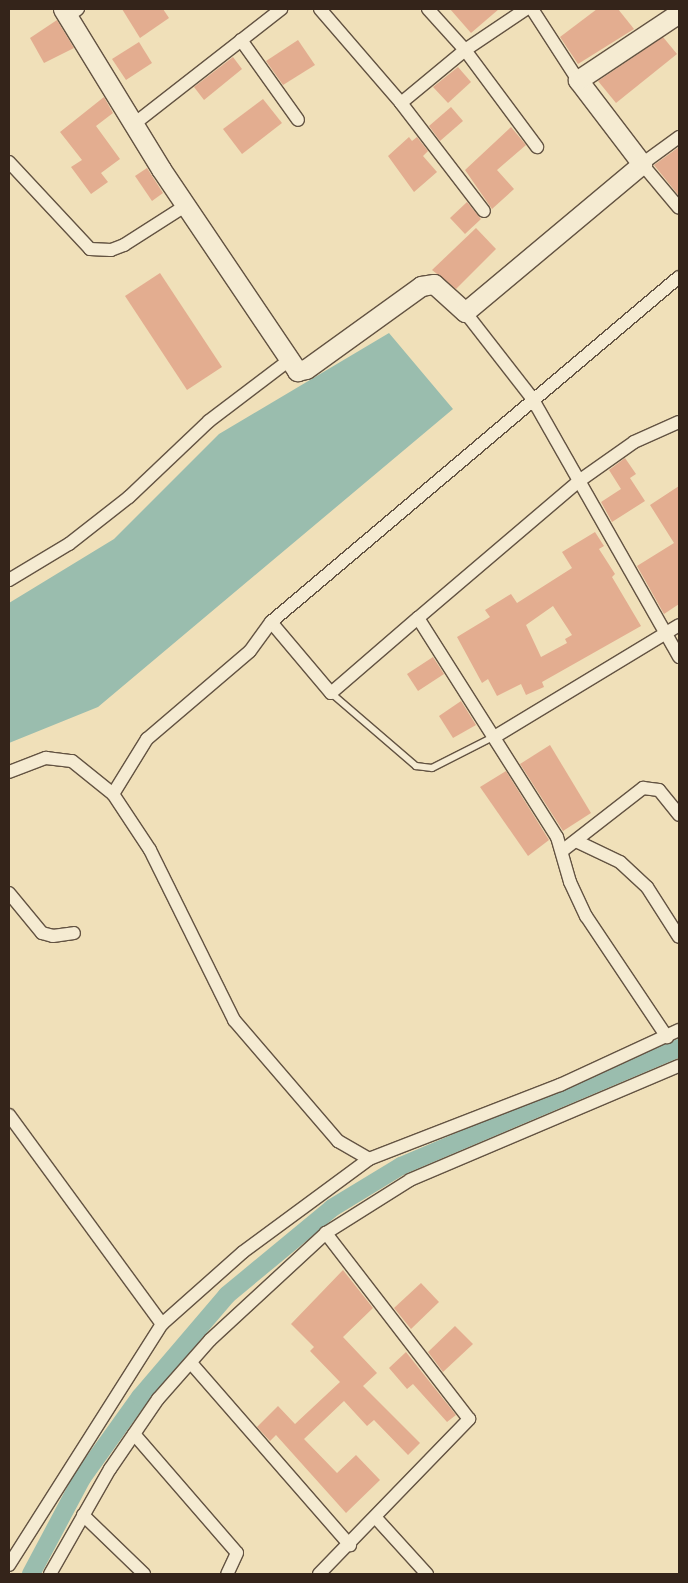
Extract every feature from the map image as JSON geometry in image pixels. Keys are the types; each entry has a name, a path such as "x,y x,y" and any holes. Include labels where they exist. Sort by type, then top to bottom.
{"main road":[{"path":"70,11 134,124 185,206 288,361 297,371 306,369 422,286 434,284 466,312 642,164 578,80 679,13"}],"street":[{"path":"134,124 280,9"},
{"path":"320,9 401,103 484,212"},
{"path":"428,9 464,50 537,147"},
{"path":"401,103 464,50 526,9"},
{"path":"532,9 578,80"},
{"path":"241,40 298,120"},
{"path":"679,137 642,164 679,208"},
{"path":"9,162 90,249 110,250 124,245 185,206"},
{"path":"113,794 147,739 250,651 271,622 532,398 679,277"},
{"path":"466,312 532,398 679,657"},
{"path":"9,580 69,544 129,497 209,421 288,361"},
{"path":"271,622 331,693 579,481 634,442 679,422"},
{"path":"418,618 496,736 562,851 570,882 586,916 667,1037"},
{"path":"496,736 679,625"},
{"path":"9,772 46,758 72,761 113,794 150,850 234,1020 338,1141 369,1158"},
{"path":"562,851 643,788 659,790 679,816"},
{"path":"576,841 609,855 640,880 679,936"},
{"path":"9,893 42,932 53,936 74,933"},
{"path":"9,1565 162,1324 243,1252 369,1158 560,1085 679,1030"},
{"path":"50,1574 83,1516 134,1434 191,1363 282,1270 326,1233 410,1180 679,1066"},
{"path":"9,1115 162,1324"},
{"path":"319,1574 350,1545 469,1420 326,1233"},
{"path":"191,1363 350,1545"},
{"path":"134,1434 237,1552 227,1574"},
{"path":"83,1516 144,1574"},
{"path":"376,1518 428,1574"}],"lane":[{"path":"331,693 416,766 432,768 496,736"}],"shaded area":[{"path":"389,333 453,409 98,707 9,743 9,603 114,539 219,434"}],"building":[{"path":"122,9 163,9 169,18 140,38"},
{"path":"450,9 499,9 471,33"},
{"path":"597,9 618,9 634,29 578,64 560,37"},
{"path":"57,20 74,48 44,63 30,38"},
{"path":"663,37 677,54 616,103 598,81"},
{"path":"298,40 315,65 283,85 266,61"},
{"path":"139,42 152,63 126,80 112,59"},
{"path":"233,57 242,69 204,100 194,87"},
{"path":"458,67 471,82 448,103 433,87"},
{"path":"104,97 113,113 96,126 120,159 101,173 108,182 91,194 71,167 82,160 60,132"},
{"path":"263,99 282,123 242,154 223,129"},
{"path":"451,107 463,121 440,141 429,126"},
{"path":"511,127 526,145 497,170 514,189 492,209 465,170"},
{"path":"409,137 412,141 417,137 428,151 423,156 437,172 414,192 388,156"},
{"path":"679,147 679,196 654,165"},
{"path":"147,168 163,193 152,201 135,176"},
{"path":"467,202 481,219 465,234 450,218"},
{"path":"476,228 496,249 456,289 432,270"},
{"path":"160,273 222,367 187,390 125,296"},
{"path":"625,458 636,474 630,478 645,501 612,522 601,502 621,489 609,470"},
{"path":"679,486 679,604 664,614 637,566 674,543 650,505"},
{"path":"595,532 604,546 599,549 615,574 612,577 641,626 542,682 544,687 526,695 521,684 497,696 488,679 482,683 457,637 490,617 485,610 511,594 517,603 572,568 562,552","holes":["553,606 572,635 565,639 567,643 541,657 526,625"]},
{"path":"433,657 444,674 418,691 407,674"},
{"path":"461,701 476,725 453,738 439,716"},
{"path":"550,745 591,813 563,831 520,764"},
{"path":"506,771 549,840 528,856 480,787"},
{"path":"343,1270 373,1308 343,1337 377,1373 363,1386 420,1443 408,1455 374,1420 367,1426 344,1401 304,1439 337,1473 356,1455 380,1480 346,1513 276,1435 270,1441 257,1427 278,1406 295,1424 340,1382 310,1351 314,1347 291,1324"},
{"path":"421,1283 439,1302 411,1329 394,1308"},
{"path":"455,1326 473,1344 443,1372 428,1352"},
{"path":"406,1352 456,1415 447,1422 413,1384 407,1389 389,1368"}],"waterway":[{"path":"31,1574 82,1478 140,1397 227,1295 332,1208 401,1166 679,1048"}]}
